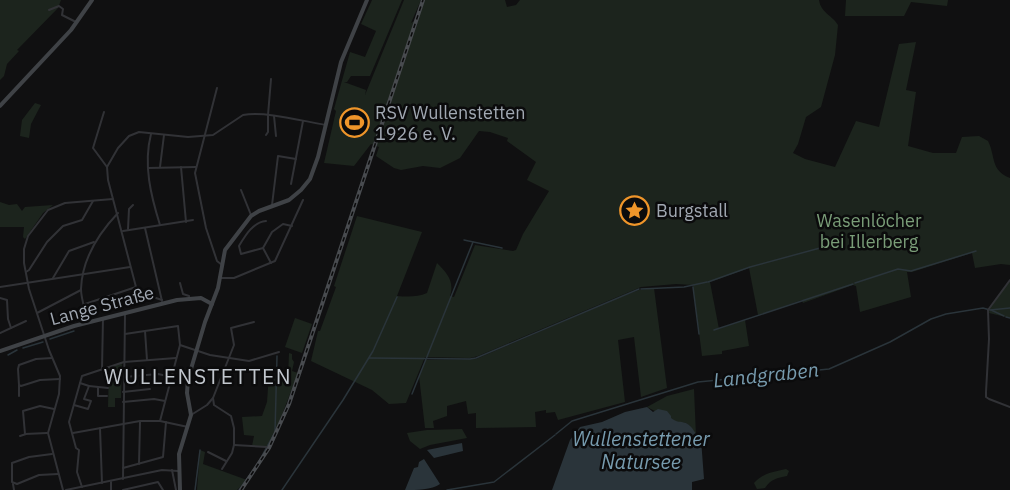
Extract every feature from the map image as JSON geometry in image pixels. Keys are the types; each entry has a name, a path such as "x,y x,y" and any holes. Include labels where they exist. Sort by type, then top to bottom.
{"main road":[{"path":"0,105 57,45 92,0"},
{"path":"178,490 179,454 191,415 187,387 196,350 220,278 227,246 251,216 289,200 310,179 345,50 367,0"},
{"name":"Lange Straße","path":"0,351 88,322 163,302 202,299 212,304"}],"street":[{"path":"49,10 59,6 63,9 63,15 76,22"},
{"path":"267,134 271,79"},
{"path":"217,88 196,167 196,181 206,228 217,261 222,265"},
{"path":"104,112 93,148 107,167 136,287 163,302"},
{"path":"107,167 118,147 129,136 139,132 203,137 219,133 243,115 267,115 326,125"},
{"path":"274,116 276,136"},
{"path":"291,184 303,122"},
{"path":"151,133 147,151 148,168 151,192 160,225"},
{"path":"160,167 164,135"},
{"path":"272,206 278,156 296,159"},
{"path":"181,166 186,222"},
{"path":"148,168 196,167"},
{"path":"241,190 251,216"},
{"path":"113,199 65,203 48,210 32,230 24,249 27,282 60,379 48,433 52,454 65,490 162,470 178,471"},
{"path":"220,278 234,278 271,263 278,257 303,200"},
{"path":"25,272 29,270 47,242 63,226 82,220 93,201"},
{"path":"128,229 129,209 133,205"},
{"path":"88,322 81,290 84,274 94,242 118,213"},
{"path":"123,231 193,220"},
{"path":"266,221 260,221 253,227 239,246 243,254 263,248 272,232 283,224 292,226"},
{"path":"145,228 163,302"},
{"path":"52,278 69,251 94,242"},
{"path":"263,248 271,263"},
{"path":"0,287 130,267"},
{"path":"1010,280 989,309 986,397 1010,407"},
{"path":"180,283 183,294 189,296 189,299"},
{"path":"84,305 136,287"},
{"path":"37,313 81,290"},
{"path":"0,298 8,300 8,319 11,328"},
{"path":"123,479 125,313"},
{"path":"102,369 103,318"},
{"path":"0,333 26,321"},
{"path":"191,415 207,405 213,398 234,345 231,328 254,322"},
{"path":"125,334 178,326 180,345 160,421"},
{"path":"145,331 147,360"},
{"path":"180,345 228,358 254,361 279,352"},
{"path":"19,396 19,365 36,359 52,358"},
{"path":"82,487 77,472 79,450 76,448 69,422 82,376 124,362 176,358"},
{"path":"124,377 158,374 172,377"},
{"path":"19,385 40,380 60,379"},
{"path":"80,383 108,388"},
{"path":"74,405 88,409 91,401 84,399 89,386"},
{"path":"98,388 98,396 107,396"},
{"path":"123,392 150,389"},
{"path":"213,398 214,405 232,418 234,445 222,469"},
{"path":"123,402 154,399 165,401"},
{"path":"26,434 24,431 25,410 40,406 54,409"},
{"path":"72,434 140,421 160,421 188,427"},
{"path":"139,464 140,421"},
{"path":"123,468 163,457 166,422"},
{"path":"100,428 102,483"},
{"path":"20,436 48,433"},
{"path":"234,445 267,447"},
{"path":"208,452 226,461"},
{"path":"14,490 12,464 29,457 52,454"},
{"path":"172,470 178,490"},
{"path":"13,484 39,475 58,474"},
{"path":"111,482 111,490"},
{"path":"123,490 158,482 163,490"}],"green space":[{"path":"0,0 61,0 58,8 17,50 19,51 7,64 4,76 0,80"},
{"name":"Wasenlöcher bei Illerberg","path":"372,0 402,0 370,76 351,76 347,82 344,82 366,90 365,95 404,0 421,0 411,23 418,19 424,0 505,0 507,7 516,5 520,0 819,0 824,11 838,25 835,55 821,107 806,117 793,153 805,159 835,167 856,121 879,127 899,44 916,42 906,90 916,92 908,146 933,153 956,153 962,137 979,136 988,141 996,167 1010,178 1010,265 975,268 972,253 907,272 911,297 860,312 856,286 853,285 803,303 802,300 758,315 749,268 710,282 719,329 745,320 749,346 722,351 722,354 702,356 693,285 641,287 478,356 470,358 425,357 406,403 389,404 372,390 311,361 318,331 320,331 336,287 334,286 357,216 422,232 397,296 427,293 437,263 449,277 450,296 454,297 475,245 516,250 549,191 527,180 536,162 507,141 508,138 490,132 479,131 460,158 440,168 423,166 401,170 394,168 376,156 379,147 371,144 354,166 324,163 336,111 334,109 350,52 365,57 376,31 361,24"},
{"path":"846,0 948,0 947,6 911,2 904,16 845,16"},
{"path":"35,103 41,105 31,124 29,138 20,136 22,120"},
{"path":"0,202 9,205 17,204 22,211 25,207 53,205 43,213 25,239 23,237 24,227 0,227"},
{"path":"1010,281 1010,318 989,313 990,307"},
{"path":"654,288 667,388 641,397 634,337 618,340 625,402 558,420 555,412 546,413 546,410 535,412 536,427 476,428 476,413 468,414 466,401 447,406 447,416 433,421 434,428 425,428 419,376 426,360 476,359 618,298 639,290"},
{"path":"295,318 312,324 302,353 285,347"},
{"path":"289,353 292,354 294,362 292,371 298,373 277,428 268,447 252,446 254,436 244,435 242,417 262,416 267,402 269,374 288,378"},
{"path":"122,363 121,398 115,398 115,407 108,407 109,367"},
{"path":"694,389 696,436 686,423 676,422 647,407 667,396"},
{"path":"462,429 467,438 420,449 410,441 407,433 427,430"},
{"path":"200,450 205,452 203,464 247,480 237,490 197,490"},
{"path":"786,469 789,471 787,476 774,479 765,488 757,489 754,483 761,477"}],"water":[{"name":"Wullenstettener Natursee","path":"647,407 653,412 658,409 667,411 673,420 688,424 701,439 704,479 692,482 692,490 552,490 570,440 580,427"},
{"path":"462,443 463,451 434,458 427,450"},
{"path":"424,459 440,484 428,489 405,490 414,468 418,467 419,462"}],"waterway":[{"path":"464,240 502,248"},
{"path":"412,394 473,242"},
{"path":"708,282 750,267 831,247"},
{"path":"855,283 898,269 911,271 976,251"},
{"path":"641,289 684,287 707,282"},
{"path":"714,330 853,284"},
{"path":"693,287 699,334"},
{"path":"369,358 476,358 639,289"},
{"path":"282,490 373,351 397,297"},
{"name":"Landgraben","path":"556,434 572,421 698,382 829,369 890,342 931,319 983,308 990,310 1010,308"},
{"name":"Landgraben","path":"991,310 1004,316"},
{"path":"1006,317 1010,318"},
{"path":"50,339 74,331"},
{"path":"23,348 43,342"},
{"path":"8,355 17,350"},
{"path":"239,490 257,465 275,432 277,356"},
{"name":"Landgraben","path":"447,490 494,482 555,435"},
{"path":"195,490 200,450"}],"railway":[{"path":"241,490 269,448 289,404 423,0"}],"place":[{"name":"RSV Wullenstetten 1926 e. V.","path":"354,123"},
{"name":"Burgstall","path":"635,211"}],"district":[{"name":"WULLENSTETTEN","path":"198,377"}]}
